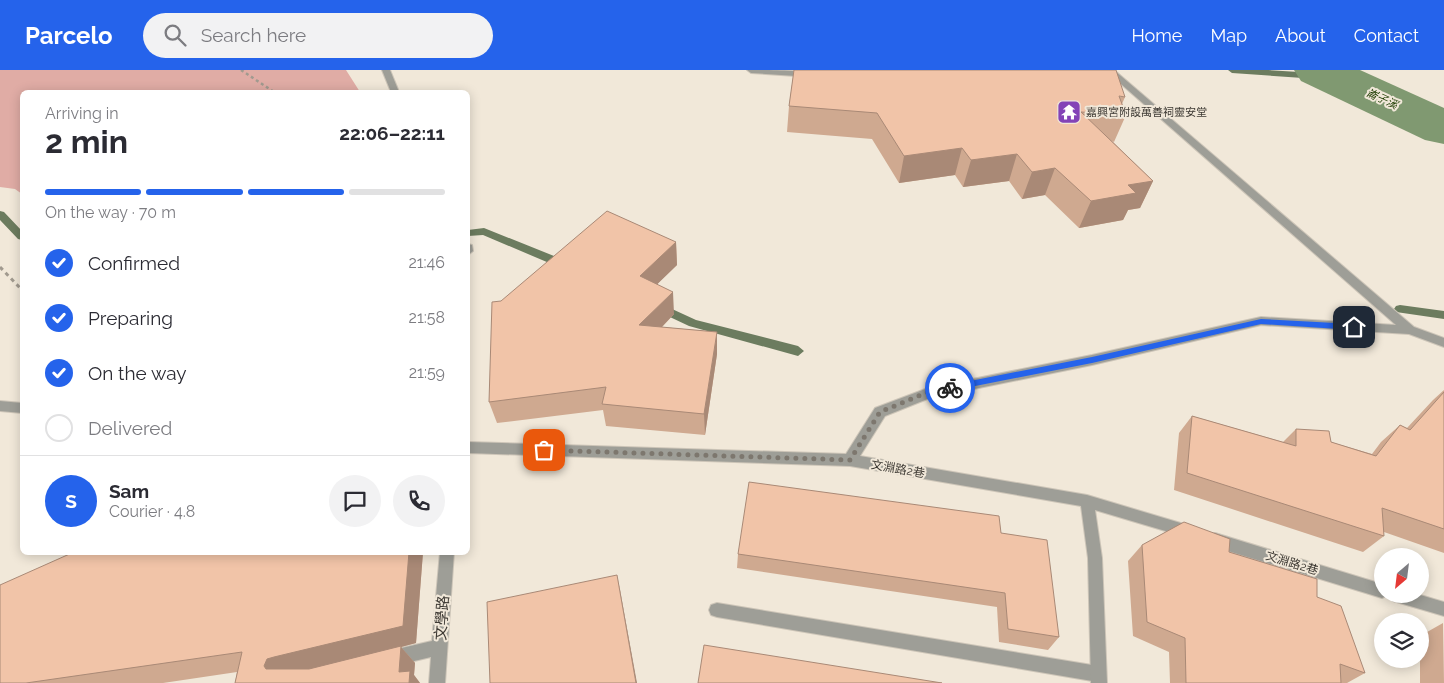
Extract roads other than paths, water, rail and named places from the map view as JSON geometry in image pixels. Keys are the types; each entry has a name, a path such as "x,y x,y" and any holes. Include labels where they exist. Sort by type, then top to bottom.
{"street":[{"path":"386,70 394,90"},
{"path":"751,70 814,74"},
{"path":"1109,70 1410,330 1444,344"},
{"path":"850,460 880,412 928,392 1092,360 1261,321 1410,330"},
{"path":"0,406 20,408"},
{"name":"文淵路2巷","path":"470,448 850,460 1087,501 1374,588"},
{"path":"717,610 1099,679 1095,558 1087,501"},
{"name":"文學路","path":"437,683 447,555"},
{"path":"1424,603 1444,609"},
{"path":"376,663 439,647"}],"waterway":[{"path":"1232,70 1332,77"},
{"name":"崙子溪","path":"1319,70 1444,128"},
{"path":"0,214 20,235"},
{"path":"470,233 484,231 565,265"},
{"path":"659,307 693,323 798,351"},
{"path":"1400,309 1444,315"}],"place":[{"name":"嘉興宮附設萬善祠靈安堂","path":"1069,112"}]}
